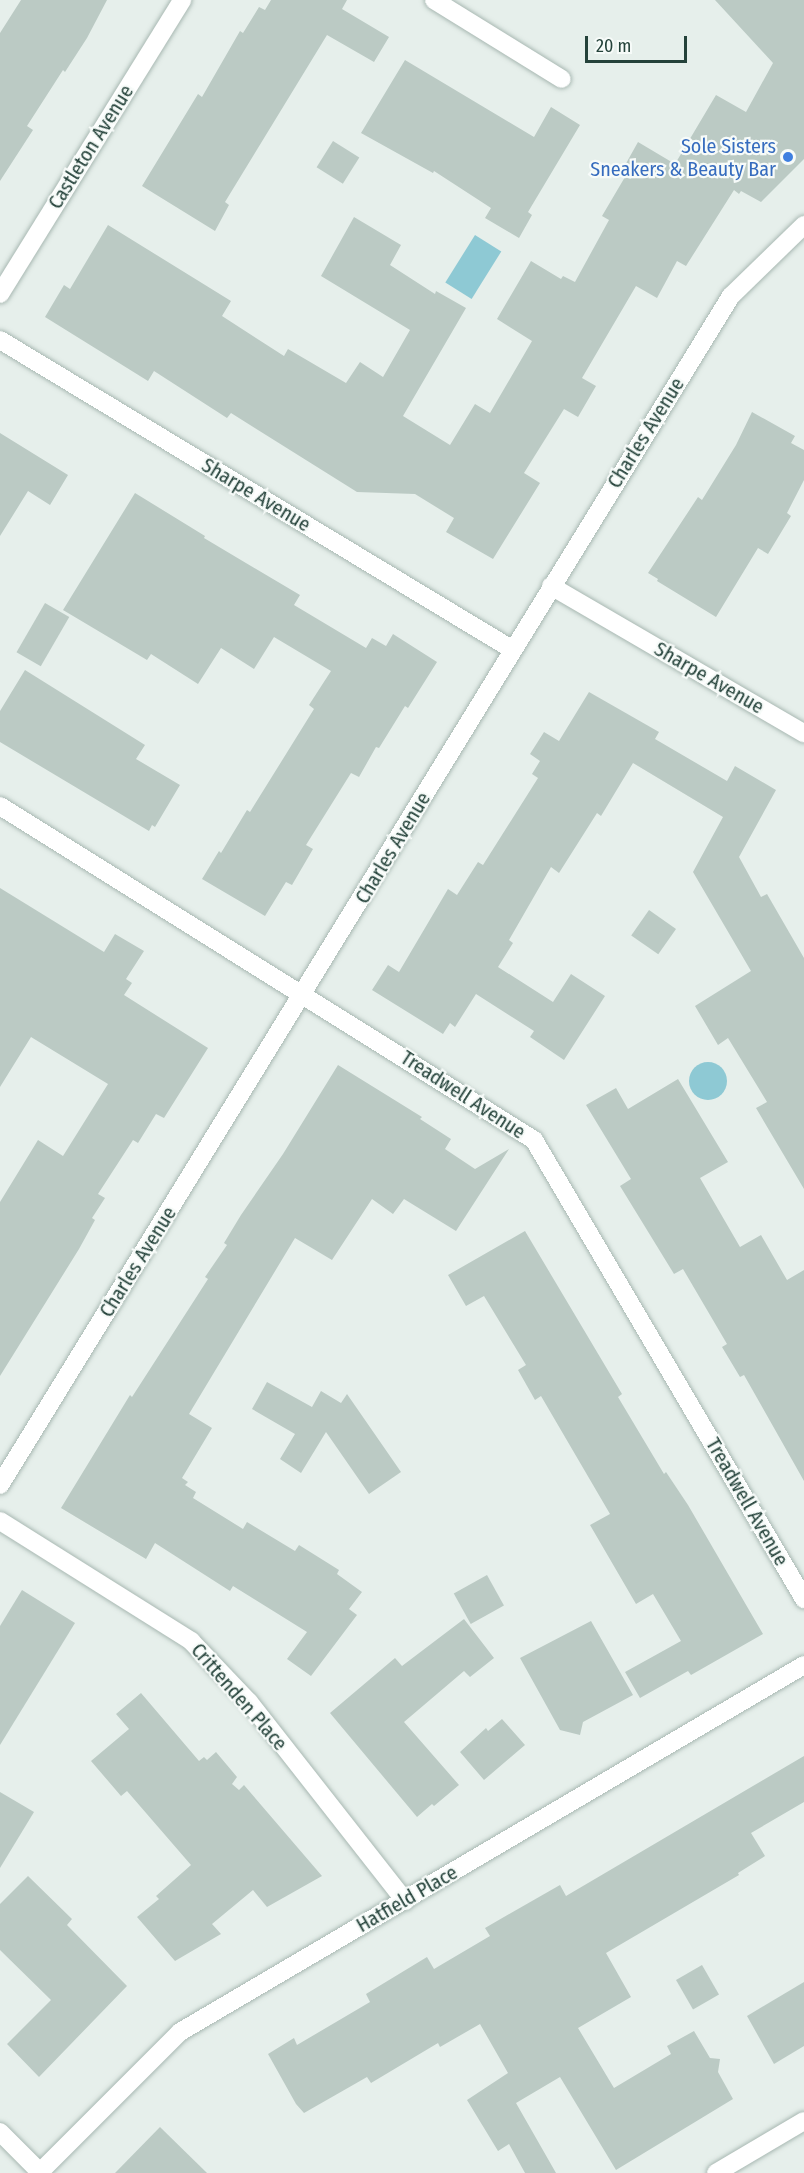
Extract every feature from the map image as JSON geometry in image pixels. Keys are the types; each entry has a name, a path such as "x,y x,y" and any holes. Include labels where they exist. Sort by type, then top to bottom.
{"street":[{"name":"Castleton Avenue","path":"0,294 182,0"},
{"path":"434,0 562,80"},
{"name":"Charles Avenue","path":"0,1485 731,296 804,225"},
{"name":"Sharpe Avenue","path":"0,340 513,650"},
{"name":"Sharpe Avenue","path":"551,586 804,733"},
{"name":"Treadwell Avenue","path":"0,806 534,1140 804,1599"},
{"name":"Crittenden Place","path":"0,1521 191,1641 249,1702 405,1901"},
{"name":"Hatfield Place","path":"40,2172 180,2032 804,1665"},
{"path":"716,2173 804,2121"},
{"path":"0,2132 40,2172"}],"water":[{"path":"475,235 501,251 472,299 445,282"},
{"path":"708,1062 721,1068 727,1081 721,1094 708,1100 695,1094 689,1081 695,1068"}],"building":[{"path":"21,0 107,0 87,38 65,72 63,70 27,126 33,130 0,181 0,33"},
{"path":"271,0 347,0 342,9 389,37 374,62 327,35 225,202 229,205 215,231 142,186 198,94 202,97 240,31 243,33 259,7 265,10"},
{"path":"715,0 804,0 804,159 761,202 741,191 739,194 734,190 686,266 677,261 657,298 636,286 582,378 596,386 578,417 564,409 524,473 540,483 493,559 446,532 454,518 415,494 357,492 231,413 227,418 154,371 148,381 45,317 64,285 70,289 108,225 231,301 222,316 284,356 288,349 346,383 360,362 383,377 410,330 321,276 354,217 401,245 390,265 435,294 436,291 466,308 403,416 450,445 475,404 490,413 532,341 497,319 531,261 561,279 563,276 575,282 609,220 602,216 625,177 627,169 624,167 638,142 675,164 716,95 746,112 773,63"},
{"path":"405,60 534,137 551,107 580,125 528,212 532,215 519,238 485,218 491,208 434,171 433,173 361,133"},
{"path":"333,141 359,157 343,184 317,167"},
{"path":"752,412 795,436 791,443 804,450 804,480 787,513 791,516 768,554 758,548 716,617 657,581 658,579 648,573 698,497 702,500 736,445"},
{"path":"0,433 68,475 50,505 28,491 0,536"},
{"path":"135,493 205,536 204,538 300,595 294,605 366,648 372,638 386,646 393,634 437,662 408,708 405,706 379,748 376,747 359,777 351,773 306,845 313,849 292,885 286,882 265,916 202,879 247,810 250,812 314,709 309,705 331,671 274,637 254,669 221,648 198,684 151,654 147,660 63,610"},
{"path":"45,603 69,617 41,666 16,652"},
{"path":"25,670 145,745 136,759 180,785 155,827 152,825 149,831 0,742 0,711"},
{"path":"589,692 659,732 655,739 727,781 735,766 776,790 739,857 761,897 767,894 804,958 804,1189 756,1108 767,1102 728,1038 718,1045 695,1006 751,971 693,872 723,817 633,763 601,816 597,813 559,873 551,867 509,940 513,943 498,967 553,1002 571,974 605,996 564,1060 530,1037 534,1031 476,994 455,1027 450,1023 443,1034 372,990 388,965 399,972 448,889 457,895 478,862 483,865 538,778 532,774 540,761 530,754 544,732 559,741"},
{"path":"0,888 104,952 115,934 144,951 126,979 132,983 124,995 208,1048 164,1118 156,1114 138,1143 133,1140 98,1194 105,1198 92,1218 95,1220 0,1376 0,1202 38,1140 63,1156 108,1084 31,1037 0,1087"},
{"path":"649,910 676,929 658,954 631,935"},
{"path":"338,1065 422,1117 420,1119 451,1139 445,1149 475,1169 509,1149 456,1231 404,1199 393,1214 372,1199 332,1260 295,1238 189,1414 212,1428 182,1478 188,1482 185,1485 196,1492 193,1498 243,1529 247,1522 295,1551 299,1545 339,1570 337,1574 362,1592 349,1609 357,1615 311,1676 287,1659 307,1632 233,1586 230,1591 155,1543 146,1559 61,1508 130,1395 132,1397 208,1279 205,1277 227,1245 224,1243 241,1215 283,1154"},
{"path":"678,1079 728,1162 700,1178 740,1247 761,1235 787,1280 804,1270 804,1481 744,1375 740,1377 722,1347 727,1344 683,1269 674,1274 620,1186 631,1179 586,1105 616,1088 628,1109"},
{"path":"525,1231 622,1394 618,1397 664,1474 666,1472 688,1505 763,1634 691,1675 688,1671 640,1698 625,1672 681,1641 653,1594 636,1604 590,1525 610,1514 541,1396 535,1400 518,1370 526,1365 484,1296 466,1306 448,1275"},
{"path":"267,1382 312,1407 321,1391 341,1403 347,1394 401,1472 369,1494 326,1432 301,1473 280,1459 295,1434 252,1409"},
{"path":"487,1575 504,1606 471,1624 454,1593"},
{"path":"22,1590 75,1623 0,1745 0,1626"},
{"path":"464,1619 494,1658 470,1677 464,1671 404,1722 459,1785 417,1817 330,1713 395,1658 402,1666"},
{"path":"591,1621 633,1695 583,1722 580,1735 560,1730 520,1658"},
{"path":"141,1693 199,1761 204,1757 207,1760 216,1752 237,1777 232,1784 239,1790 244,1785 322,1876 267,1907 253,1890 212,1924 221,1934 175,1961 137,1917 159,1899 156,1896 191,1865 127,1791 121,1796 91,1761 129,1729 116,1714"},
{"path":"502,1719 525,1745 484,1780 460,1752 486,1728 488,1731"},
{"path":"804,1756 804,1802 751,1833 765,1856 738,1873 739,1875 606,1953 631,1997 578,2028 614,2088 671,2054 667,2046 694,2031 710,2058 720,2059 718,2072 733,2099 616,2170 560,2077 516,2103 556,2173 525,2173 509,2144 498,2151 467,2100 508,2073 480,2024 440,2047 438,2043 371,2083 367,2077 304,2113 296,2104 268,2054 294,2038 297,2045 370,2002 366,1994 427,1957 434,1969 490,1936 485,1928 511,1913 560,1885 566,1896"},
{"path":"0,1792 34,1812 0,1868"},
{"path":"28,1876 72,1919 67,1925 127,1986 39,2077 7,2044 51,2000 0,1950 0,1904"},
{"path":"702,1965 719,1994 693,2009 676,1980"},
{"path":"804,1982 804,2046 774,2064 747,2016"},
{"path":"160,2127 207,2173 115,2173"}],"place":[{"name":"Sole Sisters Sneakers & Beauty Bar","path":"788,157"}]}
